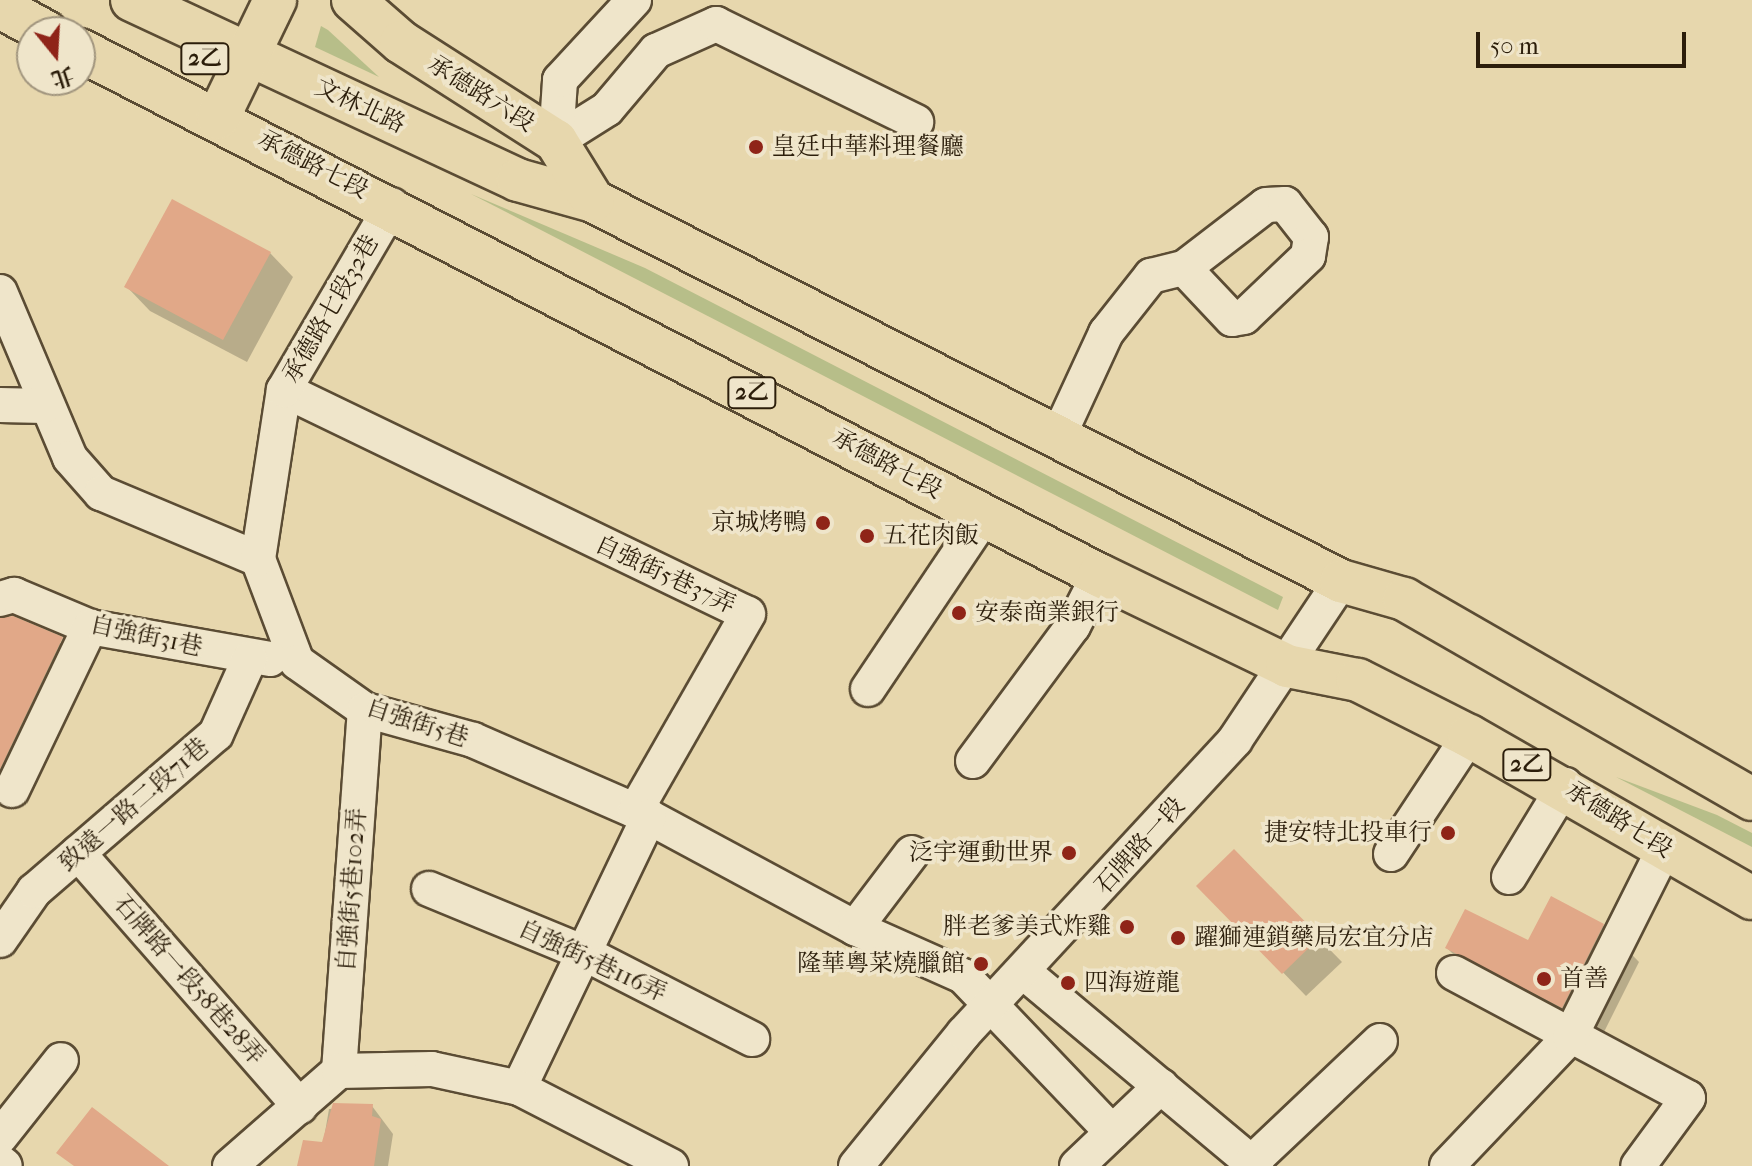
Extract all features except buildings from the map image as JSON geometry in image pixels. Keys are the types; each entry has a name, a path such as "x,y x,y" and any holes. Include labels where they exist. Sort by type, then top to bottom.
{"main road":[{"name":"文林北路","path":"132,0 195,14 248,54 518,180 593,201"},
{"path":"96,58 218,118 275,0"},
{"name":"承德路六段","path":"353,0 401,42 556,141 593,201"},
{"name":"2乙","path":"195,14 218,118"},
{"name":"承德路七段","path":"218,118 392,205 1099,575 1287,666 1358,680 1469,736 1565,785 1664,849 1752,898"},
{"path":"593,201 1341,581 1404,599 1752,799"}],"street":[{"path":"556,141 560,80 634,0"},
{"path":"556,141 607,109 656,51 716,24 916,122"},
{"name":"承德路七段32巷","path":"258,559 284,390 392,205"},
{"path":"1058,437 1106,333 1135,292 1151,276 1184,268"},
{"path":"0,292 44,406 70,458 101,493 258,559 297,662"},
{"name":"自強街5巷37弄","path":"284,390 464,480 748,614 642,814"},
{"path":"0,405 44,406"},
{"path":"868,689 985,515"},
{"path":"973,761 1073,626 1099,575"},
{"name":"石牌路一段","path":"856,1166 994,1001 1026,974 1235,740 1341,581"},
{"name":"自強街31巷","path":"0,599 14,595 90,627 250,658 297,662"},
{"path":"12,790 90,627"},
{"name":"致遠一路二段71巷","path":"0,940 34,891 216,734 250,658"},
{"name":"自強街5巷","path":"297,662 365,710 473,740 642,814 855,928 963,976 994,1001 1112,1132"},
{"name":"自強街5巷102弄","path":"339,1071 365,710"},
{"path":"1391,854 1469,736"},
{"path":"1509,877 1565,785"},
{"path":"519,1088 584,953 642,814"},
{"path":"1447,1166 1570,1037 1664,849"},
{"name":"石牌路一段58巷28弄","path":"78,853 300,1107"},
{"path":"855,928 912,853"},
{"name":"自強街5巷116弄","path":"429,889 584,953 752,1039"},
{"path":"1454,973 1688,1098 1638,1166"},
{"path":"1026,974 1254,1164 1380,1041"},
{"path":"0,1137 61,1060"},
{"path":"230,1166 339,1071 432,1069 519,1088 671,1166"},
{"path":"1077,1166 1161,1086"},
{"path":"0,1162 5,1166"}],"green space":[{"path":"321,26 328,30 379,77 315,47"},
{"path":"471,194 645,268 1283,597 1278,610"},
{"path":"1616,777 1717,815 1752,833 1752,847"}],"place":[{"name":"皇廷中華料理餐廳","path":"756,147"},
{"name":"京城烤鴨","path":"823,523"},
{"name":"五花肉飯","path":"867,536"},
{"name":"安泰商業銀行","path":"959,613"},
{"name":"捷安特北投車行","path":"1448,833"},
{"name":"泛宇運動世界","path":"1069,853"},
{"name":"胖老爹美式炸雞","path":"1127,927"},
{"name":"躍獅連鎖藥局宏宜分店","path":"1178,938"},
{"name":"隆華粵菜燒臘館","path":"981,964"},
{"name":"首善","path":"1544,979"},
{"name":"四海遊龍","path":"1068,983"}]}
